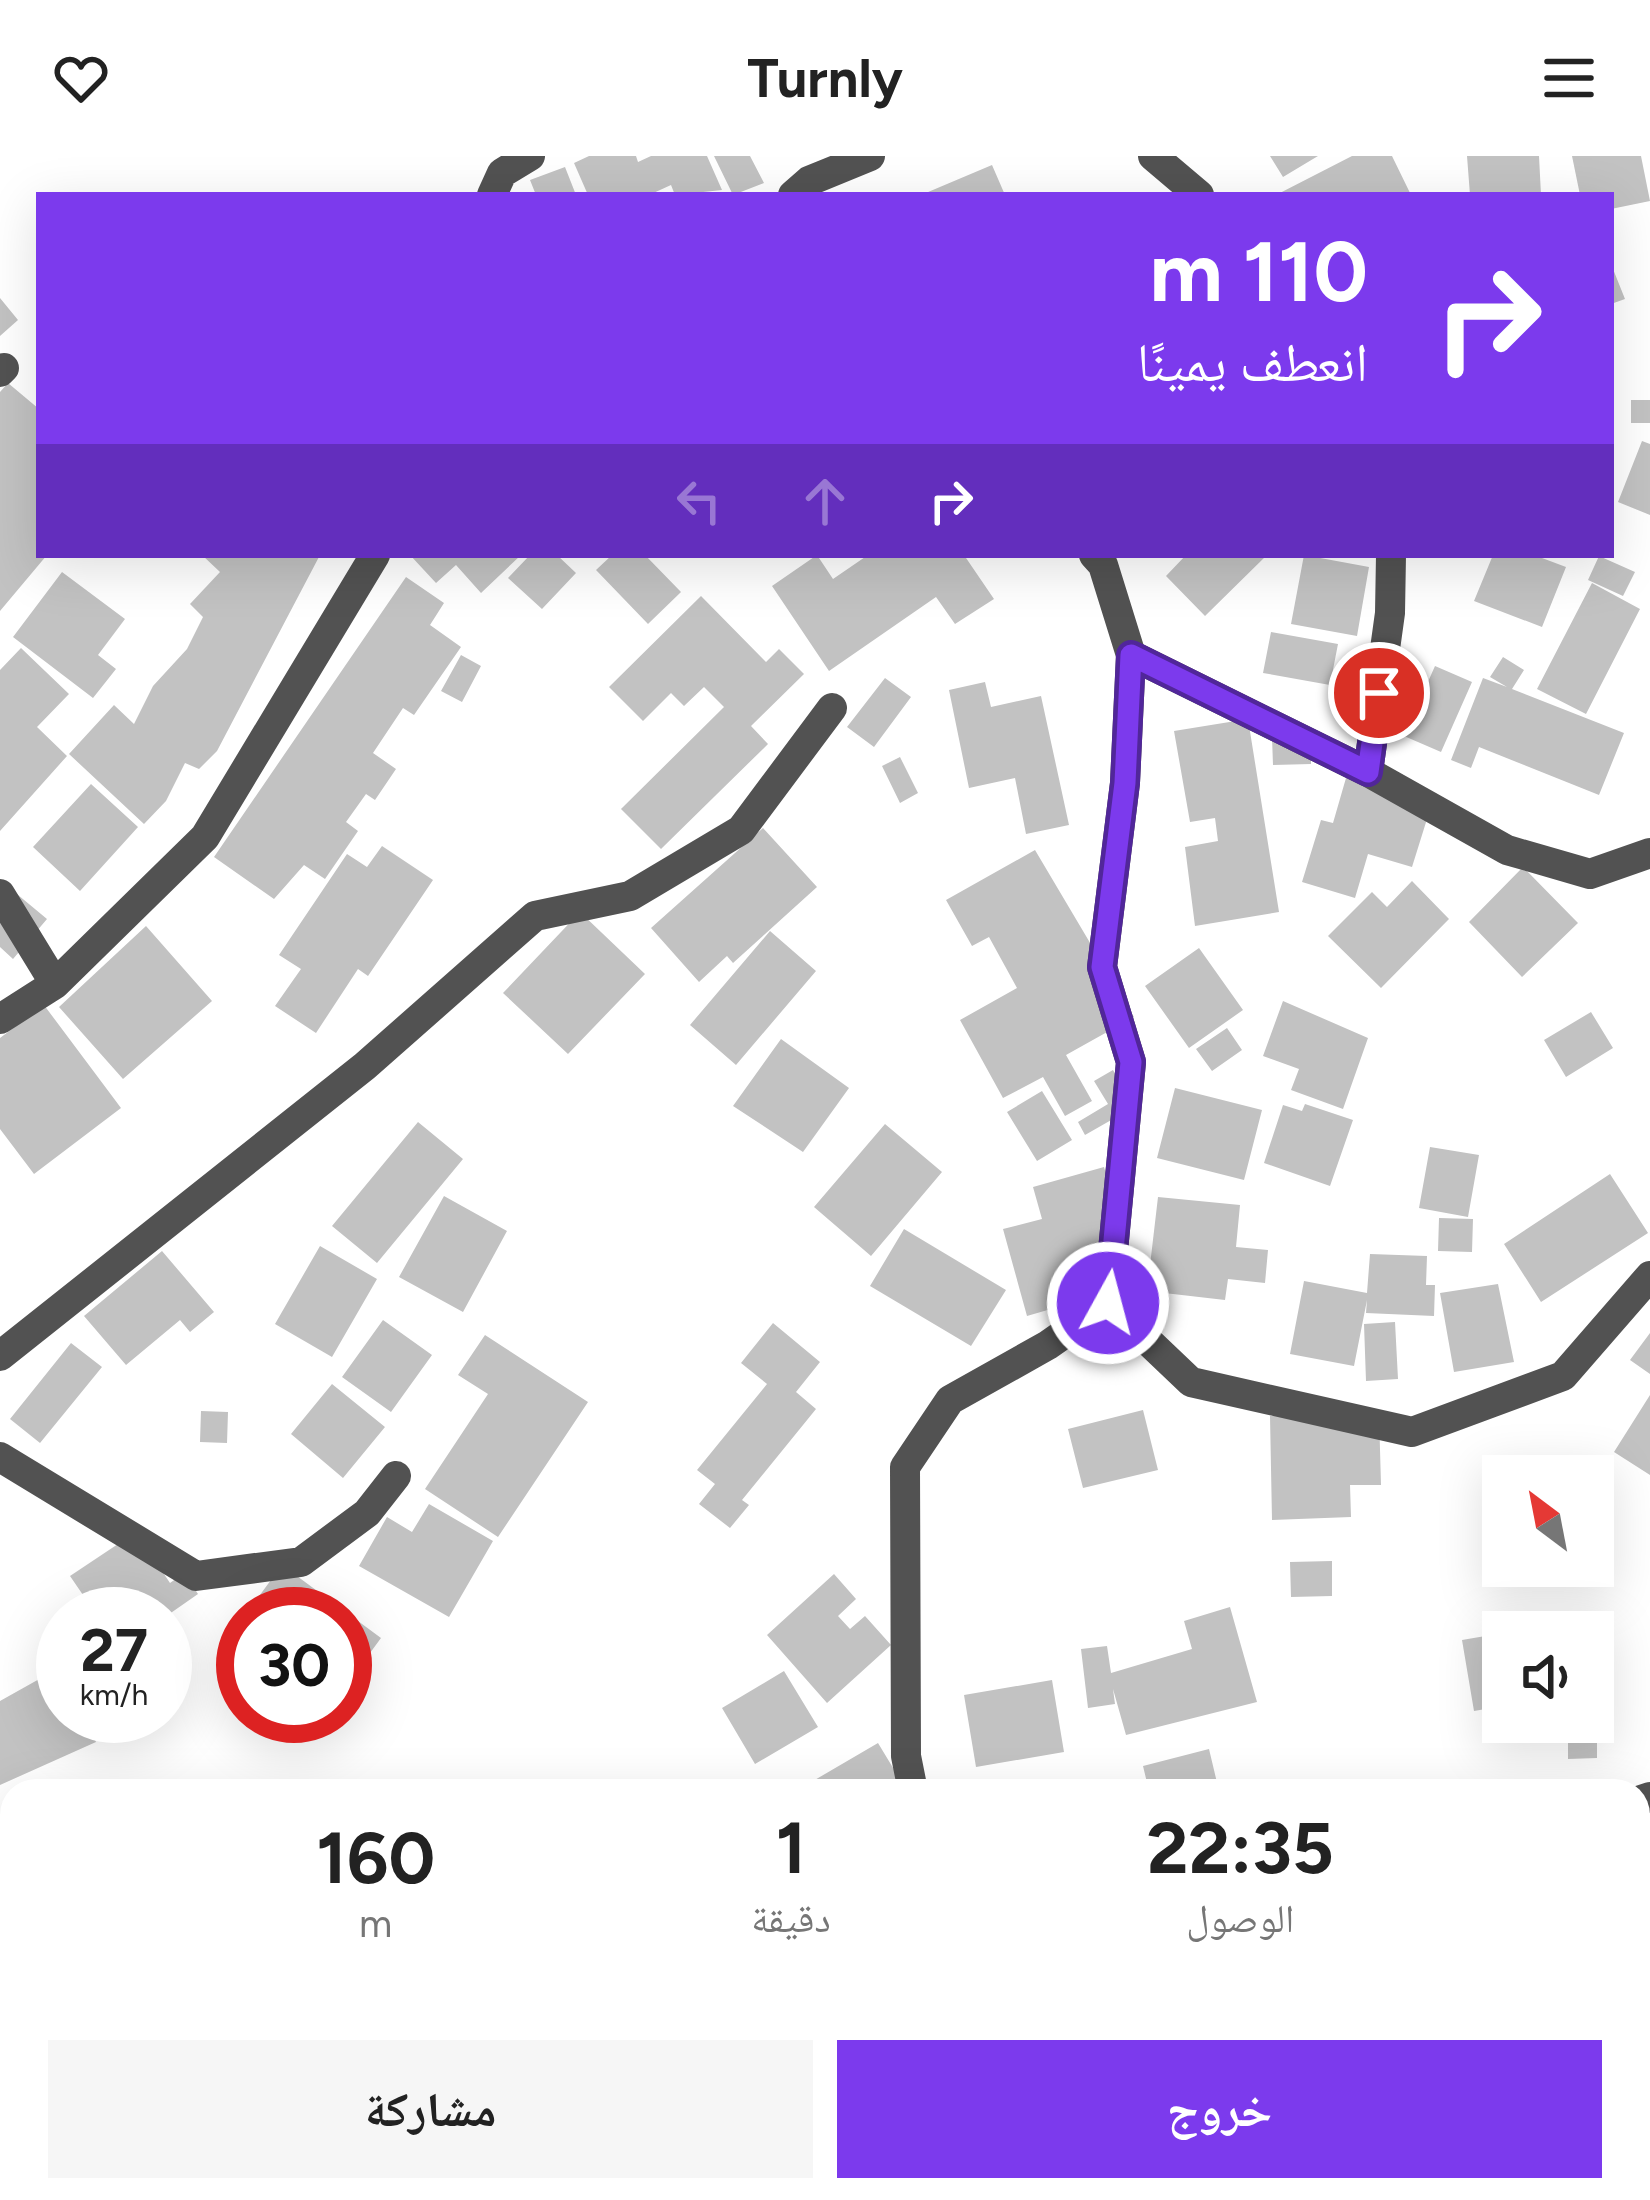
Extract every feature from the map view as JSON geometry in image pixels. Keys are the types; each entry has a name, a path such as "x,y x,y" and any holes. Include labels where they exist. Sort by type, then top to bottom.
{"street":[{"path":"493,192 502,173 530,156"},
{"path":"796,192 808,181 870,156"},
{"path":"1153,156 1195,192"},
{"path":"911,1779 906,1756 905,1467 950,1400 1048,1345 1108,1303 1131,1062 1102,967 1125,783 1131,655 1103,565 1097,558"},
{"path":"1368,772 1390,614 1391,558"},
{"path":"0,1018 55,984 205,837 369,562"},
{"path":"1131,655 1368,772 1507,850 1590,874 1650,853"},
{"path":"0,1356 365,1066 535,916 630,896 741,830 832,708"},
{"path":"0,894 55,984"},
{"path":"1108,1303 1190,1382 1412,1432 1563,1376 1650,1276"},
{"path":"0,1457 196,1576 301,1562 368,1514 396,1476"}],"building":[{"path":"589,156 636,156 638,162 651,156 707,156 722,190 674,192 671,185 656,192 587,192 574,163"},
{"path":"714,156 750,156 764,183 732,192"},
{"path":"1270,156 1318,156 1283,177"},
{"path":"1352,156 1392,156 1410,192 1282,192"},
{"path":"1467,156 1539,156 1541,192 1470,192"},
{"path":"1572,156 1641,156 1650,201 1614,208 1614,192 1579,192"},
{"path":"992,165 1004,192 928,192"},
{"path":"565,167 575,192 535,192 530,180"},
{"path":"1614,272 1625,299 1614,303"},
{"path":"0,298 18,320 0,336"},
{"path":"8,383 36,406 36,558 44,558 0,611 0,392"},
{"path":"1631,400 1650,400 1650,423 1631,423"},
{"path":"1642,441 1650,444 1650,515 1618,502"},
{"path":"205,558 318,558 217,751 199,769 185,763 166,801 144,824 69,754 114,705 134,724 153,686 187,649 203,617 190,604 220,572"},
{"path":"413,558 518,558 481,593 456,565 436,583"},
{"path":"527,558 560,558 576,573 542,609 508,578"},
{"path":"609,558 648,558 681,592 648,624 596,570"},
{"path":"813,558 819,558 833,579 864,558 966,558 994,599 955,624 936,597 829,671 772,586"},
{"path":"1183,558 1264,558 1205,616 1166,576"},
{"path":"1303,558 1369,567 1357,636 1291,624"},
{"path":"1492,558 1542,558 1566,567 1542,627 1474,601"},
{"path":"1598,558 1635,572 1623,596 1588,580"},
{"path":"62,572 125,619 98,655 116,669 93,698 13,637"},
{"path":"406,577 444,603 430,625 461,647 414,715 403,708 373,753 396,769 375,800 366,794 346,822 358,831 325,879 304,865 274,899 214,857"},
{"path":"1592,583 1640,609 1586,714 1537,689"},
{"path":"701,596 766,662 779,649 804,674 751,726 768,744 661,849 621,809 724,707 704,687 684,706 671,693 643,721 609,687"},
{"path":"1271,632 1338,644 1330,685 1263,673"},
{"path":"21,648 69,694 37,727 67,756 0,831 0,670"},
{"path":"461,655 481,666 462,702 441,691"},
{"path":"1503,657 1524,670 1512,689 1624,733 1599,795 1479,747 1471,768 1451,760 1483,678 1507,687 1490,677"},
{"path":"1435,666 1472,682 1441,752 1404,736"},
{"path":"885,678 911,697 874,747 847,727"},
{"path":"985,682 991,707 1041,696 1069,825 1026,834 1015,778 969,788 949,690"},
{"path":"1248,719 1279,912 1195,926 1185,847 1218,841 1215,818 1190,822 1174,731"},
{"path":"1311,736 1311,764 1273,765 1272,737"},
{"path":"900,757 918,793 900,803 882,766"},
{"path":"1346,778 1432,803 1412,867 1368,854 1355,898 1302,882 1321,820 1333,823"},
{"path":"91,784 138,827 80,891 33,847"},
{"path":"763,828 817,887 733,963 727,956 699,982 651,928"},
{"path":"382,846 433,880 368,976 358,969 316,1033 275,1006 301,969 279,955 347,854 367,867"},
{"path":"1035,850 1134,1017 1066,1055 1092,1101 1065,1116 1043,1077 1003,1098 960,1020 1017,988 989,937 972,946 946,900"},
{"path":"1523,867 1578,923 1522,977 1469,922"},
{"path":"0,880 47,919 13,959 0,947"},
{"path":"1412,881 1449,919 1381,988 1328,936 1372,892 1387,907"},
{"path":"580,912 645,974 568,1054 503,993"},
{"path":"146,926 212,1001 123,1079 59,1007"},
{"path":"770,931 816,971 736,1065 690,1025"},
{"path":"1199,948 1243,1010 1189,1048 1145,986"},
{"path":"1283,1001 1368,1038 1343,1109 1291,1090 1299,1069 1263,1056"},
{"path":"44,1005 121,1108 34,1174 0,1129 0,1038"},
{"path":"1591,1012 1613,1048 1566,1077 1544,1040"},
{"path":"1227,1028 1242,1050 1212,1071 1196,1049"},
{"path":"781,1039 849,1088 803,1152 733,1106"},
{"path":"1113,1070 1134,1107 1085,1135 1078,1122 1108,1104 1094,1081"},
{"path":"1175,1088 1262,1110 1244,1180 1157,1158"},
{"path":"1042,1091 1072,1140 1037,1161 1007,1112"},
{"path":"1305,1104 1353,1120 1330,1186 1264,1163 1283,1105 1302,1111"},
{"path":"418,1122 463,1159 377,1263 332,1226"},
{"path":"885,1124 942,1172 871,1256 814,1207"},
{"path":"1430,1147 1479,1155 1468,1217 1419,1208"},
{"path":"1104,1167 1124,1237 1086,1248 1099,1295 1027,1316 1003,1229 1042,1219 1033,1187"},
{"path":"1610,1174 1648,1233 1541,1302 1504,1244"},
{"path":"444,1196 507,1231 463,1312 399,1277"},
{"path":"1158,1197 1240,1205 1236,1247 1268,1250 1265,1283 1228,1279 1225,1300 1147,1291"},
{"path":"1439,1218 1473,1219 1472,1252 1438,1251"},
{"path":"904,1229 1006,1290 971,1346 870,1286"},
{"path":"320,1246 377,1279 332,1357 275,1324"},
{"path":"162,1251 214,1312 190,1332 180,1320 126,1365 84,1316"},
{"path":"1370,1254 1427,1256 1426,1285 1435,1285 1434,1316 1366,1313 1367,1300 1354,1366 1290,1354 1304,1281 1367,1293"},
{"path":"1498,1284 1514,1362 1454,1372 1440,1293"},
{"path":"383,1320 432,1355 391,1412 342,1377"},
{"path":"1395,1322 1398,1379 1366,1381 1364,1324"},
{"path":"773,1323 820,1362 796,1392 816,1409 742,1500 749,1505 730,1528 699,1504 715,1484 697,1470 767,1384 741,1363"},
{"path":"1650,1333 1650,1374 1630,1360"},
{"path":"485,1335 588,1402 498,1537 425,1489 488,1394 458,1375"},
{"path":"71,1343 102,1367 40,1443 10,1419"},
{"path":"332,1384 385,1427 343,1478 291,1434"},
{"path":"1650,1395 1650,1475 1614,1452"},
{"path":"1143,1410 1158,1470 1083,1488 1068,1429"},
{"path":"201,1411 228,1412 227,1443 200,1442"},
{"path":"1379,1414 1381,1485 1350,1485 1351,1517 1272,1520 1270,1416"},
{"path":"429,1504 493,1541 449,1617 359,1566 387,1517 412,1532"},
{"path":"136,1532 170,1583 184,1573 198,1594 192,1598 192,1587 78,1587 70,1576"},
{"path":"1332,1561 1332,1596 1291,1597 1290,1562"},
{"path":"282,1565 312,1587 266,1587"},
{"path":"834,1574 856,1599 838,1616 850,1629 865,1616 891,1645 827,1703 767,1635"},
{"path":"1230,1607 1257,1702 1126,1735 1113,1689 1115,1704 1088,1708 1081,1649 1107,1646 1111,1673 1192,1649 1184,1621"},
{"path":"1482,1637 1482,1710 1474,1711 1462,1640"},
{"path":"784,1671 818,1727 755,1764 722,1708"},
{"path":"1052,1680 1064,1752 976,1767 964,1695"},
{"path":"36,1681 36,1743 94,1743 13,1779 0,1779 0,1701"},
{"path":"878,1743 900,1779 816,1779"},
{"path":"1568,1743 1597,1743 1597,1758 1568,1759"},
{"path":"1209,1749 1216,1779 1146,1779 1143,1766"}],"route":[{"path":"1108,1303 1125,1164 1131,1062 1102,967 1125,783 1131,655 1368,772 1379,693"}]}
